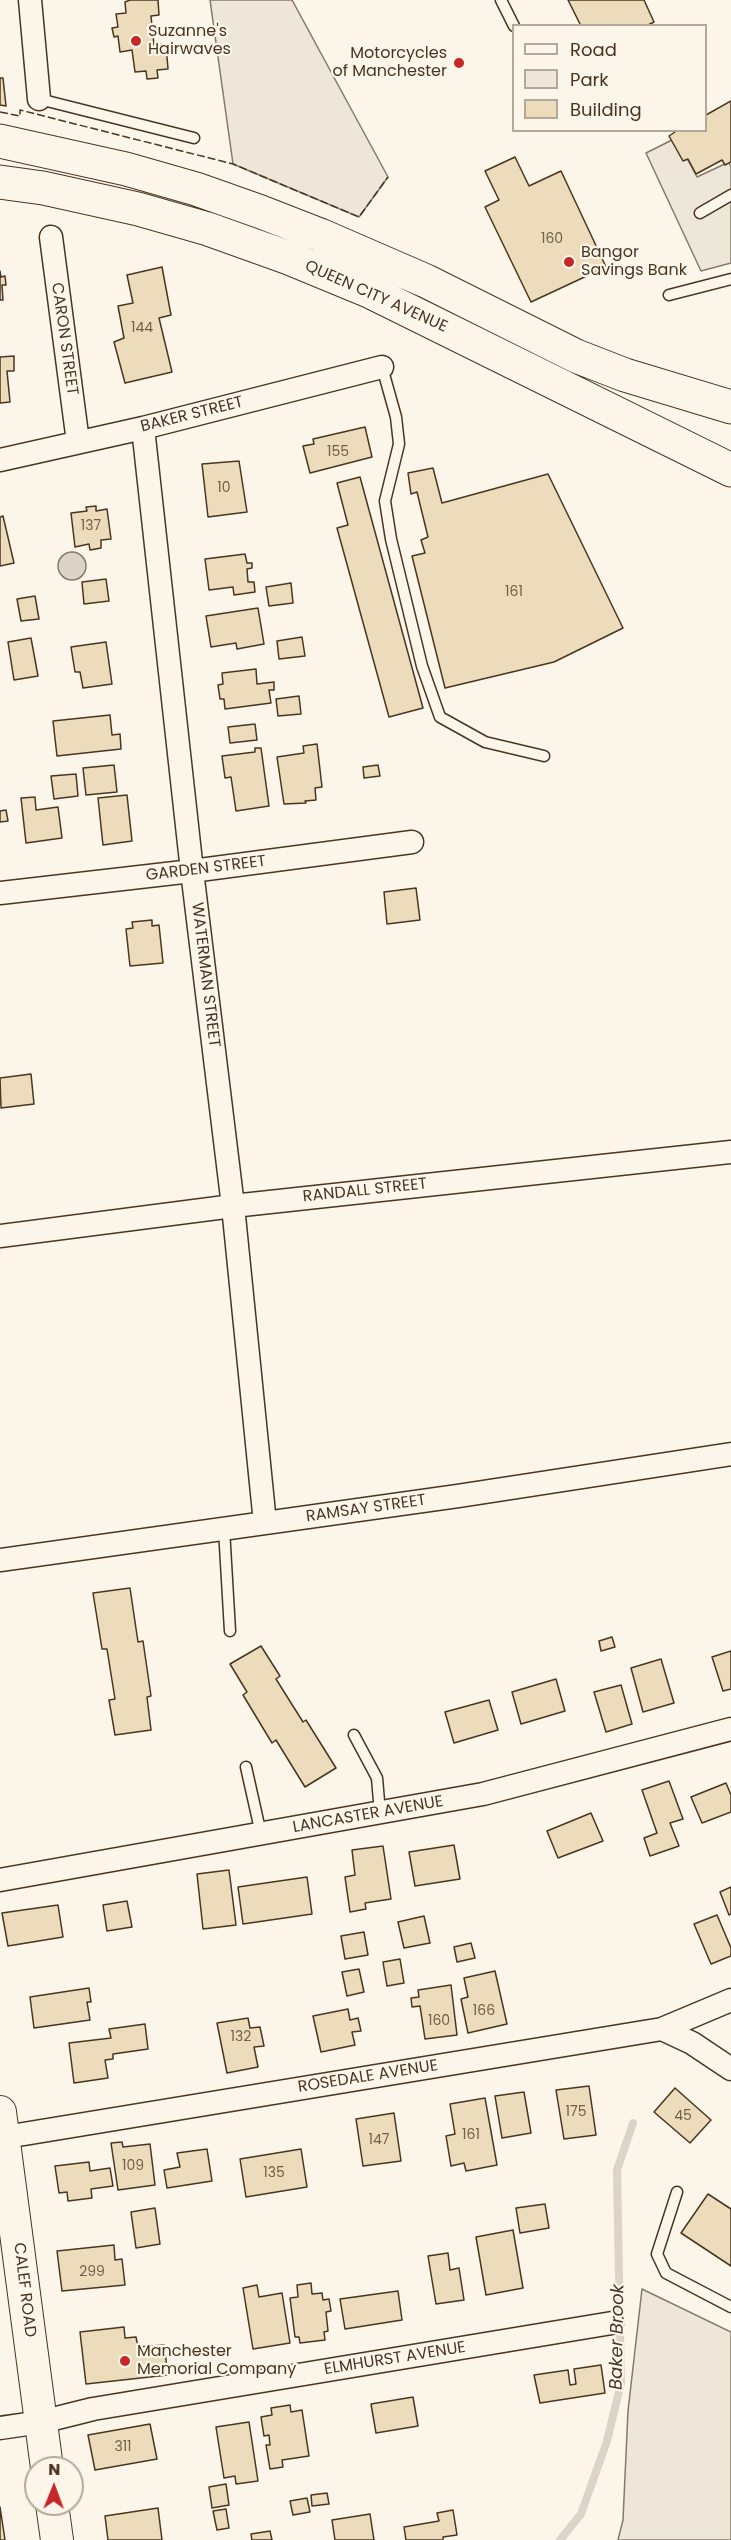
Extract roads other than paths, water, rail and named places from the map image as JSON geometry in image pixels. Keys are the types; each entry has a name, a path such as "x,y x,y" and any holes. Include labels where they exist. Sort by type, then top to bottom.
{"main road":[{"name":"QUEEN CITY AVENUE","path":"0,141 126,170 196,189 261,212 320,234 426,281 576,356 625,375 728,405"},
{"name":"QUEEN CITY AVENUE","path":"0,182 43,188 138,209 208,229 290,258 369,291 731,470"},
{"name":"CALEF ROAD","path":"1,2129 45,2456"},
{"path":"54,2516 57,2540"}],"street":[{"path":"30,0 39,99"},
{"name":"CARON STREET","path":"51,237 78,442"},
{"name":"BAKER STREET","path":"0,460 143,428 382,367"},
{"name":"WATERMAN STREET","path":"143,428 192,871 234,1206 265,1523"},
{"name":"GARDEN STREET","path":"0,893 412,842"},
{"name":"RANDALL STREET","path":"0,1236 234,1206 731,1152"},
{"name":"RAMSAY STREET","path":"0,1560 731,1454"},
{"name":"LANCASTER AVENUE","path":"0,1880 483,1794 731,1729"},
{"name":"ROSEDALE AVENUE","path":"1,2129 662,2029 731,2000"},
{"path":"662,2029 692,2043 731,2069"},
{"name":"ELMHURST AVENUE","path":"0,2428 41,2422 93,2409 612,2323"}],"lane":[{"path":"501,0 512,24"},
{"path":"39,99 194,138"},
{"path":"700,213 731,195"},
{"path":"669,295 731,279"},
{"path":"382,367 396,417 399,444 386,501 391,539 422,666 440,717 484,742 544,756"},
{"path":"224,1529 230,1631"},
{"path":"354,1735 377,1778 380,1813"},
{"path":"246,1767 261,1834"},
{"path":"677,2192 657,2254 666,2274 731,2307"}],"waterway":[{"name":"Baker Brook","path":"560,2540 581,2514 607,2441 621,2383 617,2170 633,2123"}],"place":[{"name":"Suzanne's Hairwaves","path":"136,41"},
{"name":"Motorcycles of Manchester","path":"459,63"},
{"name":"Bangor Savings Bank","path":"569,262"},
{"name":"Manchester Memorial Company","path":"125,2361"}]}
